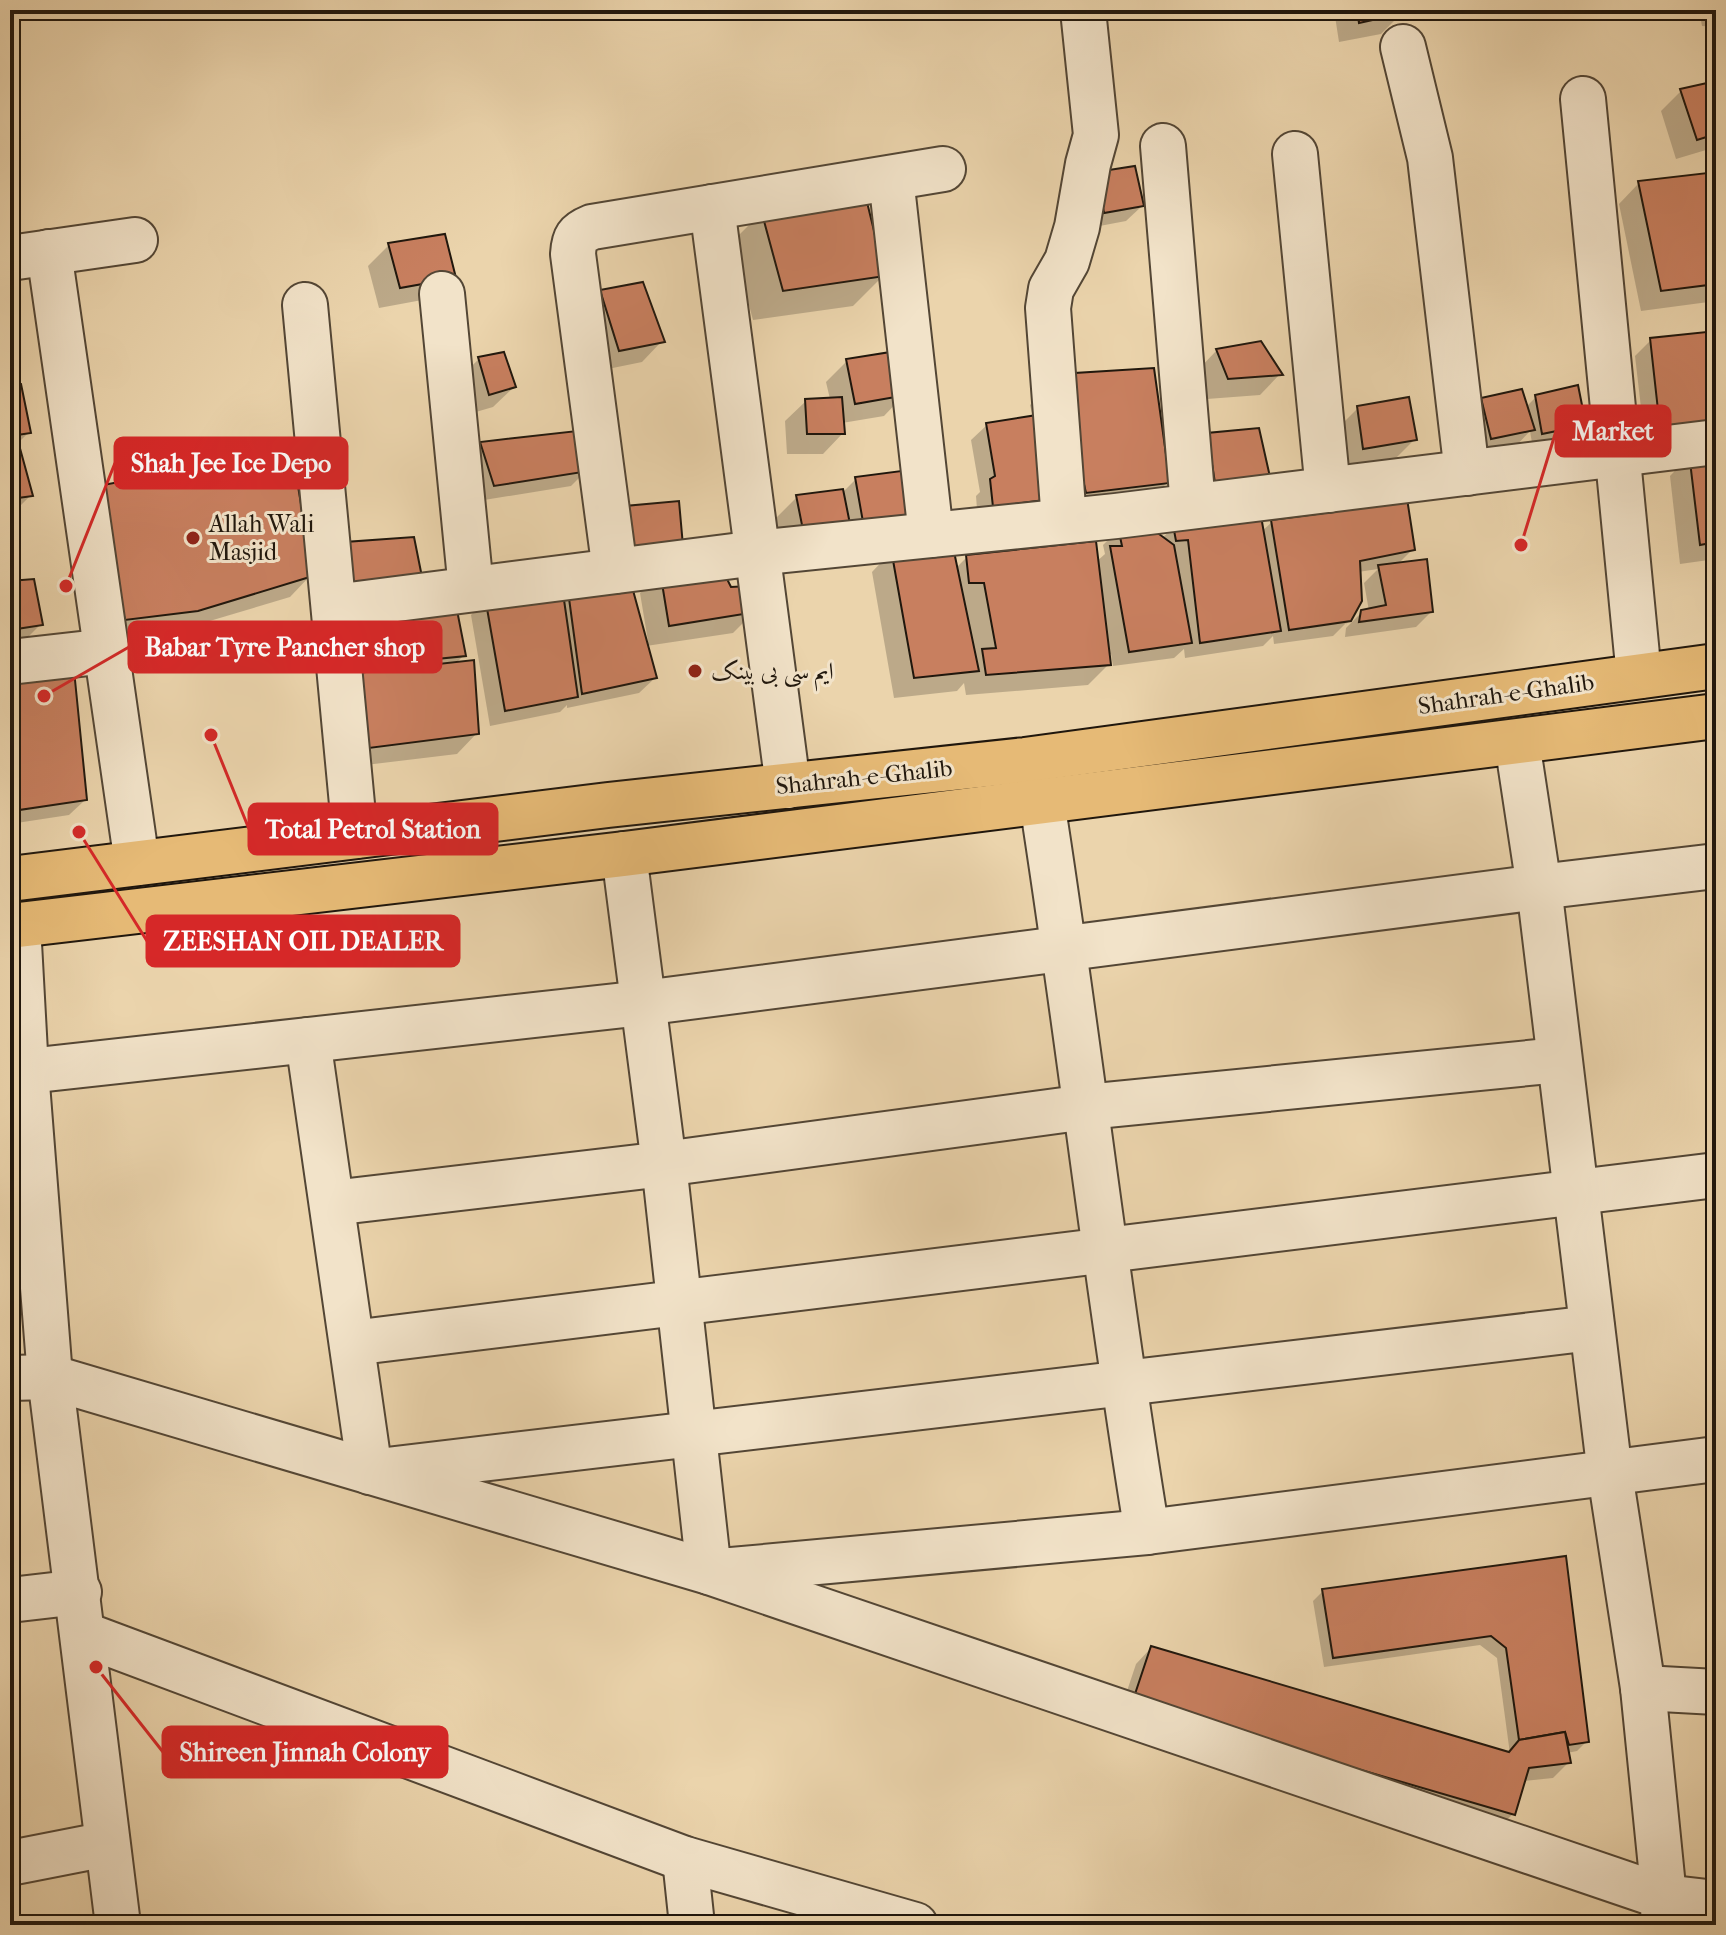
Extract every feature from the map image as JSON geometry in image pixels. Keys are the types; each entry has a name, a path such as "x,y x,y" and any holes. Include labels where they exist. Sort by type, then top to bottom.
{"main road":[{"name":"Shahrah-e-Ghalib","path":"10,879 355,836 1025,760 1716,666"},
{"name":"Shahrah-e-Ghalib","path":"14,925 624,854 1716,716"}],"street":[{"path":"1064,521 1048,308 1051,289 1067,261 1077,227 1096,135 1083,10"},
{"path":"1403,47 1430,158 1467,473"},
{"path":"1583,99 1639,676"},
{"path":"1163,146 1193,506"},
{"path":"1295,154 1328,490"},
{"path":"615,571 573,254 578,232 592,227 943,169"},
{"path":"891,178 931,535"},
{"path":"712,207 788,786"},
{"path":"135,240 30,255 107,651 137,863"},
{"path":"442,294 471,589"},
{"path":"305,305 355,836"},
{"path":"334,607 757,553 1064,521 1716,442"},
{"path":"10,662 107,651"},
{"path":"1517,742 1539,887 1610,1474 1643,1688 1664,1911"},
{"path":"1042,802 1065,950 1122,1382 1147,1532"},
{"path":"624,854 664,1164 709,1572"},
{"path":"18,1072 643,1003 1716,866"},
{"path":"14,925 30,1378 81,1613 118,1925"},
{"path":"308,1040 370,1472"},
{"path":"332,1203 664,1164 1086,1107 1559,1060"},
{"path":"352,1343 1716,1175"},
{"path":"370,1472 1592,1328"},
{"path":"30,1378 370,1472 709,1572 1664,1911 1716,1903"},
{"path":"709,1572 1147,1532 1716,1459"},
{"path":"10,1600 81,1613 685,1859 915,1925"},
{"path":"1643,1688 1716,1692"},
{"path":"10,1863 107,1844"},
{"path":"685,1859 692,1925"}],"building":[{"path":"1357,10 1403,10 1404,13 1359,23"},
{"path":"1716,81 1716,134 1697,140 1680,89"},
{"path":"1135,166 1144,206 1104,213 1096,172"},
{"path":"1716,172 1716,284 1661,291 1638,181"},
{"path":"866,198 885,276 783,291 761,210"},
{"path":"445,234 456,278 400,288 388,243"},
{"path":"643,282 665,342 619,351 600,290"},
{"path":"1716,331 1716,429 1661,437 1650,338"},
{"path":"1261,341 1283,375 1228,379 1216,349"},
{"path":"897,351 907,395 855,404 846,359"},
{"path":"504,352 516,387 489,395 478,357"},
{"path":"1154,368 1170,483 1086,493 1059,374"},
{"path":"21,384 31,433 10,436 10,385"},
{"path":"1578,385 1586,425 1542,434 1535,395"},
{"path":"1522,389 1535,430 1491,439 1481,398"},
{"path":"842,397 845,434 807,434 805,399"},
{"path":"1409,397 1417,440 1363,449 1357,406"},
{"path":"1037,415 1052,499 993,507 990,479 995,476 986,423"},
{"path":"1259,428 1270,477 1215,483 1207,433"},
{"path":"586,430 589,471 494,486 480,442"},
{"path":"18,441 33,496 10,499 10,443"},
{"path":"1716,449 1716,542 1700,545 1689,453"},
{"path":"292,450 313,576 198,611 125,620 92,487"},
{"path":"909,470 917,518 863,522 855,477"},
{"path":"843,489 851,529 804,535 796,495"},
{"path":"1406,492 1415,550 1360,561 1362,601 1351,621 1289,630 1271,520 1331,512 1331,503"},
{"path":"679,501 683,546 629,551 625,506"},
{"path":"1261,516 1281,631 1200,643 1188,540 1176,541 1173,525"},
{"path":"1144,523 1174,545 1192,643 1129,652 1110,546 1122,546 1118,527"},
{"path":"414,537 423,582 354,591 345,542"},
{"path":"1096,541 1111,665 986,675 982,649 996,648 984,583 969,583 966,555"},
{"path":"952,542 979,671 914,678 891,549"},
{"path":"1427,559 1433,612 1359,622 1361,610 1386,605 1378,565"},
{"path":"718,561 731,587 749,586 756,612 669,626 660,571"},
{"path":"34,579 43,625 10,630 10,581"},
{"path":"631,583 657,678 582,694 568,591"},
{"path":"562,586 578,697 505,711 485,597"},
{"path":"455,600 466,656 356,667 348,617"},
{"path":"474,660 479,734 369,748 357,673"},
{"path":"74,670 87,800 19,810 10,753 10,676"},
{"path":"1566,1556 1589,1742 1569,1745 1565,1732 1519,1740 1506,1648 1491,1636 1333,1658 1322,1589"},
{"path":"1151,1646 1509,1752 1519,1740 1565,1732 1571,1763 1529,1768 1515,1815 1132,1703"}],"place":[{"name":"Allah Wali Masjid","path":"193,538"},
{"name":"Market","path":"1521,545"},
{"name":"Shah Jee Ice Depo","path":"66,586"},
{"name":"ایم سی بی بینک","path":"695,671"},
{"name":"Babar Tyre Pancher shop","path":"44,696"},
{"name":"Total Petrol Station","path":"211,735"},
{"name":"ZEESHAN OIL DEALER","path":"79,832"},
{"name":"Shireen Jinnah Colony","path":"96,1667"}]}
